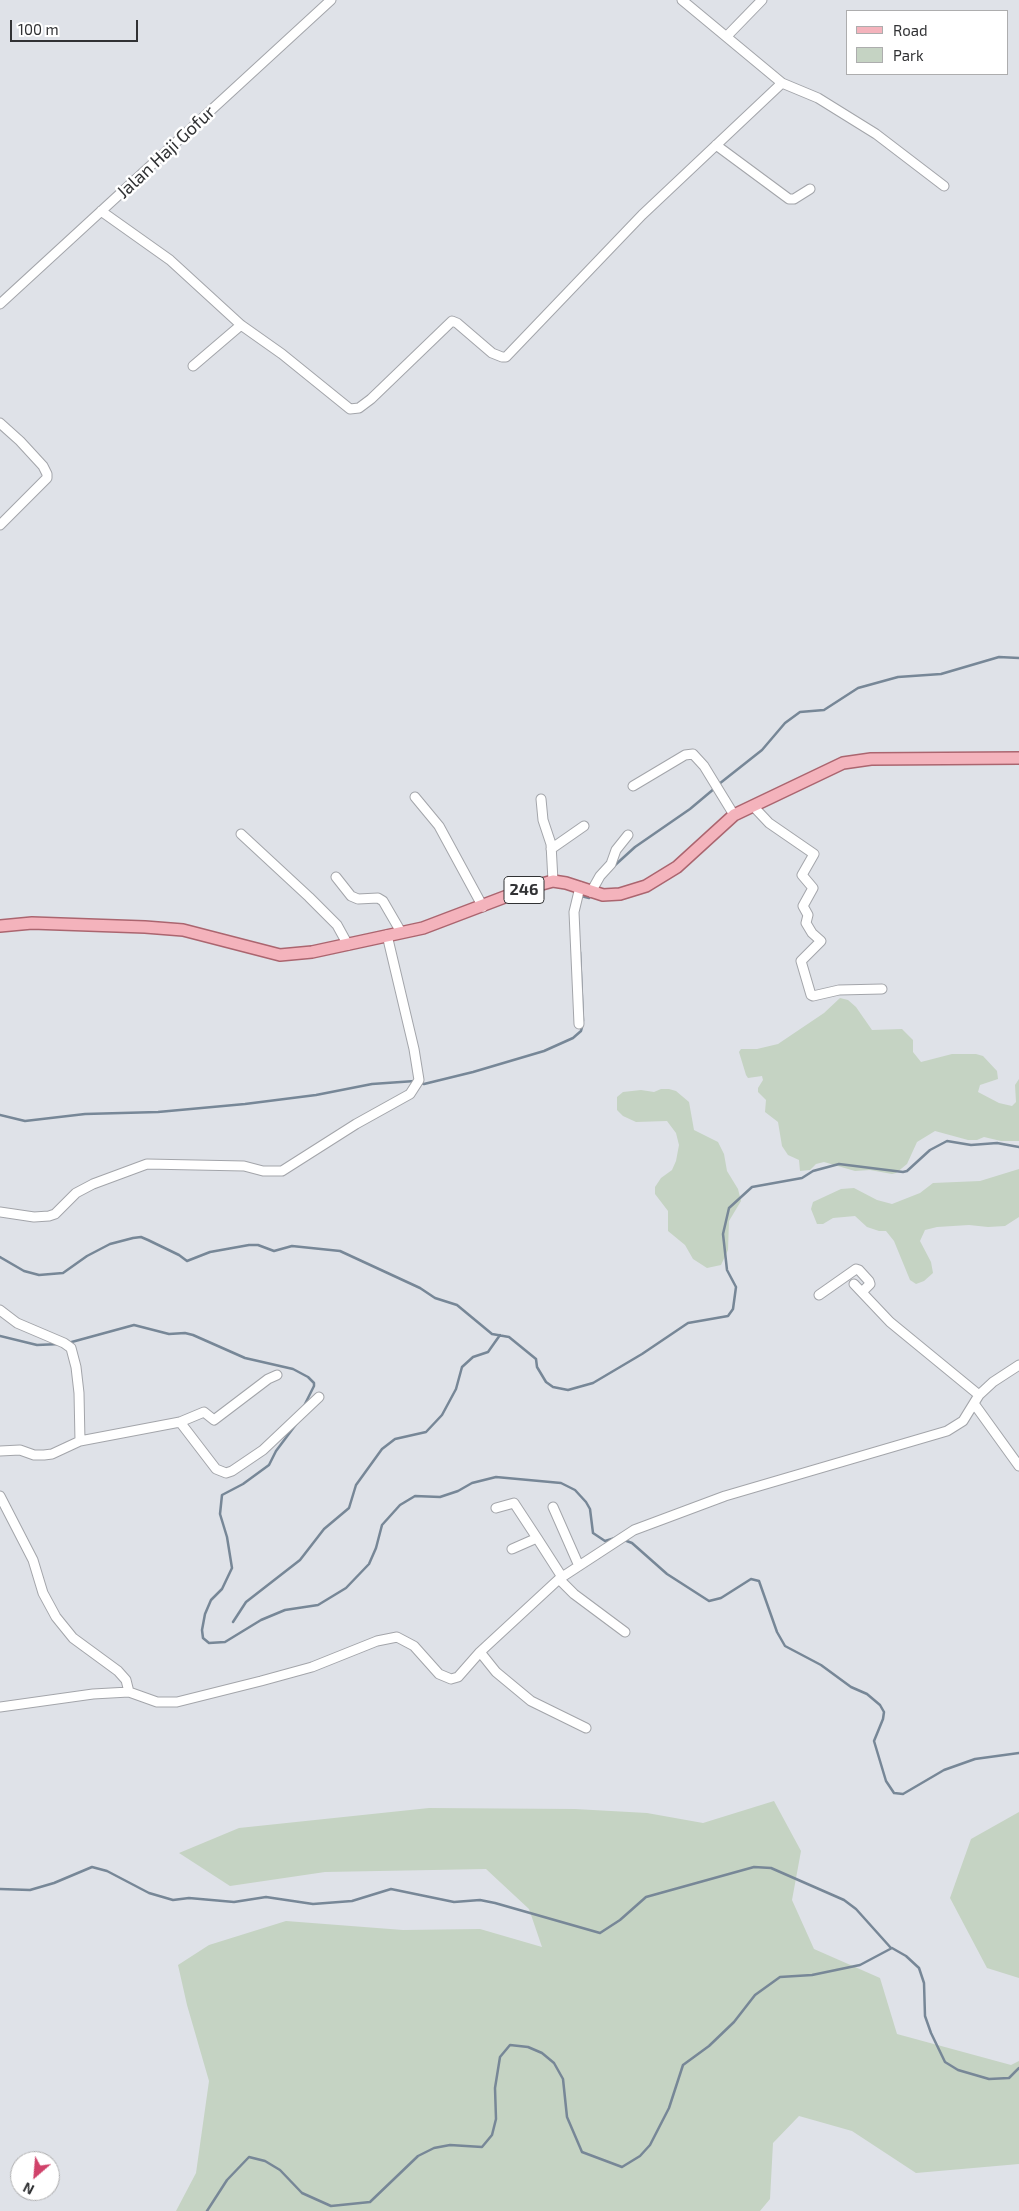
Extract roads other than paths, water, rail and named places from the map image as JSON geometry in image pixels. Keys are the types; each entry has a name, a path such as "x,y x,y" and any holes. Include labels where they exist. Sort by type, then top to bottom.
{"main road":[{"name":"246","path":"0,926 32,923 183,930 280,955 312,952 348,945 387,934 423,928 553,881 580,887 592,892 612,894 646,886 677,867 734,815 821,772 848,761 871,759 1019,758"}],"street":[{"name":"Jalan Haji Gofur","path":"0,304 331,0"},
{"path":"682,0 782,82 818,98 876,134 944,186"},
{"path":"727,36 762,0"},
{"path":"101,211 170,260 241,325 282,354 346,407 353,410 370,399 452,321 458,322 492,353 506,357 642,215 782,82"},
{"path":"716,145 789,199 794,199 810,189"},
{"path":"193,366 241,325"},
{"path":"0,423 20,441 43,466 47,474 46,478 0,525"},
{"path":"633,786 685,755 693,754 704,766 734,815"},
{"path":"415,797 439,826 482,907"},
{"path":"541,799 542,820 551,849 553,881"},
{"path":"753,806 769,823 814,854 802,875 813,888 803,906 808,915 806,923 812,933 821,941 800,961 810,995 839,990 882,988"},
{"path":"551,849 584,826"},
{"path":"241,834 303,891 336,925 348,945"},
{"path":"592,892 600,876 612,864 616,850 628,835"},
{"path":"336,877 351,896 358,899 378,898 383,901 401,932"},
{"path":"580,887 574,912 580,1024"},
{"path":"0,1212 34,1217 49,1216 55,1214 76,1193 93,1184 147,1164 237,1165 263,1171 282,1171 356,1124 410,1094 419,1080 414,1049 387,934"},
{"path":"819,1295 856,1269 859,1270 870,1284 862,1292"},
{"path":"854,1284 890,1322 979,1396"},
{"path":"0,1310 17,1323 64,1343 71,1348 76,1367 79,1393 80,1442"},
{"path":"0,1707 93,1694 129,1692 157,1702 176,1702 262,1682 312,1667 377,1641 397,1637 414,1646 432,1668 446,1678 458,1677 480,1652 560,1578 634,1530 734,1494 856,1460 947,1431 963,1420 975,1405 979,1396 992,1382 1019,1365"},
{"path":"0,1451 20,1450 34,1455 52,1454 80,1442 180,1422 204,1412 213,1420 268,1378 277,1375"},
{"path":"180,1422 216,1469 226,1473 264,1450 319,1397"},
{"path":"975,1405 1019,1466"},
{"path":"0,1496 33,1560 43,1593 56,1617 73,1638 118,1671 126,1680 129,1692"},
{"path":"496,1508 514,1503 560,1578 574,1594 624,1632"},
{"path":"553,1507 579,1566"},
{"path":"512,1549 537,1538"},
{"path":"480,1652 496,1672 531,1701 586,1728"}],"waterway":[{"path":"719,784 762,750 785,723 800,712 824,710 858,688 898,677 941,674 999,657 1019,658"},
{"path":"613,867 635,847 690,809 715,788"},
{"path":"581,896 589,898 591,895"},
{"path":"580,952 583,1021"},
{"path":"421,1083 424,1084 473,1072 544,1051 573,1038 581,1031 582,1027"},
{"path":"0,1115 25,1121 85,1114 158,1112 245,1104 316,1095 372,1084 415,1081"},
{"path":"0,1257 24,1271 39,1275 63,1273 87,1256 110,1244 141,1237 179,1255 187,1261 210,1252 249,1245 258,1245 274,1251 292,1246 340,1251 420,1288 435,1298 457,1305 492,1334 509,1337 536,1359 537,1367 546,1382 553,1387 568,1390 593,1383 642,1354 688,1323 728,1316 733,1309 736,1287 727,1270 723,1234 729,1208 752,1187 802,1178 813,1171 839,1164 903,1172 907,1171 930,1150 947,1141 971,1145 997,1143 1019,1147"},
{"path":"68,1343 134,1325 169,1334 185,1333 193,1335 245,1358 293,1369 308,1377 314,1383 314,1386 304,1406"},
{"path":"233,1622 246,1602 300,1560 324,1529 349,1508 356,1485 382,1449 395,1439 426,1432 442,1415 456,1389 462,1367 473,1357 488,1352 500,1335"},
{"path":"0,1336 37,1345 60,1344"},
{"path":"297,1423 276,1451 269,1465 243,1484 222,1495 220,1514 227,1537 232,1568 222,1589 211,1600 205,1614 202,1630 203,1638 209,1643 225,1642 261,1620 285,1610 318,1605 346,1588 369,1564 376,1548 382,1525 400,1505 415,1496 440,1497 458,1491 472,1483 496,1477 561,1483 575,1490 586,1502 590,1509 593,1533 605,1541 615,1538"},
{"path":"624,1540 632,1543 667,1574 709,1601 721,1598 751,1579 759,1581 777,1632 785,1646 821,1665 851,1687 867,1694 880,1705 884,1712 883,1719 874,1741 886,1781 894,1793 903,1794 944,1770 975,1759 1019,1753"},
{"path":"0,1889 30,1890 54,1883 92,1867 107,1871 149,1893 173,1900 189,1898 234,1902 266,1897 313,1904 352,1901 391,1889 454,1902 480,1900 495,1903 600,1933 620,1920 646,1897 754,1867 771,1868 844,1900 856,1909 891,1948"},
{"path":"207,2211 227,2180 249,2157 265,2161 280,2170 302,2193 331,2206 370,2202 418,2156 434,2148 450,2145 482,2147 492,2135 496,2119 495,2088 500,2057 510,2045 528,2047 542,2053 554,2063 563,2079 567,2117 582,2152 622,2167 640,2156 650,2145 669,2108 683,2065 709,2046 734,2022 755,1995 780,1977 812,1975 860,1965 892,1948 906,1956 919,1968 924,1983 925,2016 945,2062 958,2070 989,2079 1009,2078 1019,2068"}]}
